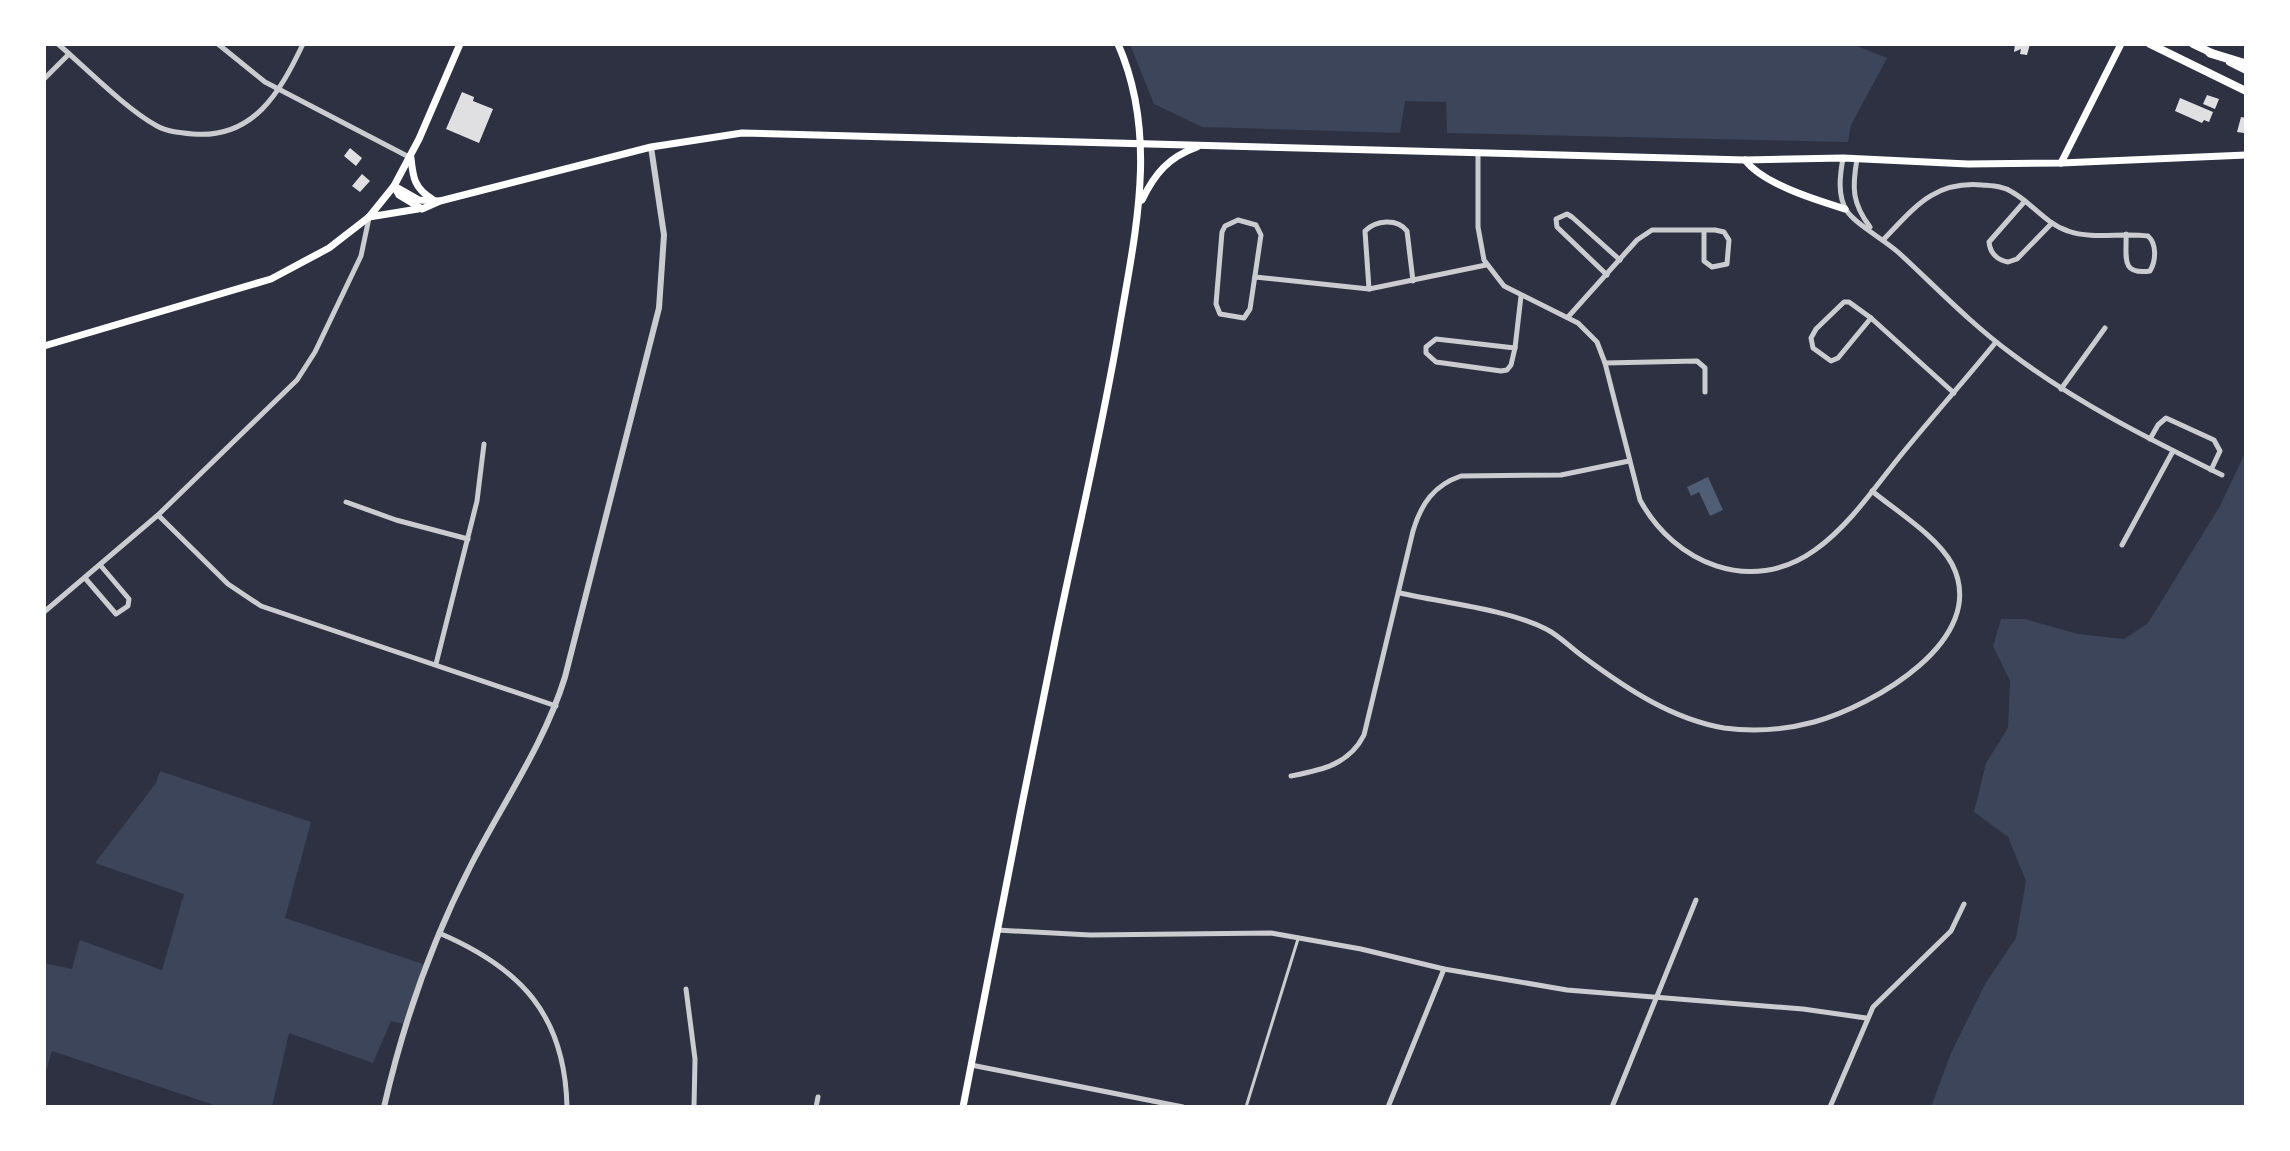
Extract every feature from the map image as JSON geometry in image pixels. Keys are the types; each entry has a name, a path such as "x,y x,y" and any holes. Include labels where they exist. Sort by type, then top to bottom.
{"highway":[{"path":"2210,53 2246,67"}],"main road":[{"path":"44,346 271,279 329,248 369,217 394,186 411,158 460,44"},
{"path":"963,1107 1111,378 1140,206 1142,143 1132,83 1118,44"},
{"path":"2061,163 2121,44"},
{"path":"2150,44 2246,91"},
{"path":"2193,44 2210,53"},
{"path":"369,217 651,147 742,133 1745,160 1843,158 2061,163 2246,155"},
{"path":"1140,206 1152,180 1167,162 1204,144"},
{"path":"411,158 414,183 431,204"},
{"path":"1745,160 1765,178 1845,209"},
{"path":"394,186 399,195 431,204"},
{"path":"394,186 431,204"}],"street":[{"path":"58,44 160,128 213,135 234,130 264,108 279,89 303,44"},
{"path":"218,44 258,77 411,158"},
{"path":"44,79 69,54"},
{"path":"384,1107 395,1056 439,933 556,706 659,308 664,235 651,147"},
{"path":"1478,151 1479,237 1486,265 1499,281 1521,296 1568,317 1593,338 1605,363 1640,500 1655,526 1685,553 1727,569 1767,569 1806,556 1832,536 1996,342"},
{"path":"1843,158 1840,184 1845,209 1859,223 1884,239 1996,342 2061,389 2222,475"},
{"path":"1857,159 1853,187 1860,214 1873,231"},
{"path":"1884,239 1928,196 1946,188 1972,184 2008,189 2052,223 2075,233 2126,234 2146,235 2152,240 2153,265 2150,271 2133,272 2126,264 2126,234"},
{"path":"2025,201 1989,242 1989,248 1999,259 2008,262 2017,259 2052,223"},
{"path":"1607,275 1555,223 1560,215 1572,217 1620,260"},
{"path":"44,612 158,515 303,371 360,258 369,217"},
{"path":"1230,222 1251,223 1260,229 1255,277 1248,315 1239,318 1220,314 1216,304 1222,232 1230,222"},
{"path":"1369,289 1365,231 1374,224 1396,222 1407,231 1413,281"},
{"path":"1568,317 1650,230 1704,230 1726,233 1729,237 1729,258 1723,267 1707,265 1703,255 1704,230"},
{"path":"1255,277 1369,289 1486,265"},
{"path":"1515,348 1436,339 1426,347 1426,353 1436,362 1501,371 1511,365 1515,348 1521,296"},
{"path":"1871,318 1838,358 1831,361 1813,348 1812,334 1844,302 1849,302 1871,318 1954,393"},
{"path":"2061,389 2105,328"},
{"path":"1605,363 1697,361 1705,368 1705,392"},
{"path":"2150,439 2166,418 2214,440 2220,451 2211,470"},
{"path":"436,664 479,493 484,444"},
{"path":"2122,545 2173,451"},
{"path":"1291,776 1331,767 1361,742 1372,709 1417,515 1431,495 1449,481 1469,476 1561,475 1629,461"},
{"path":"1400,593 1537,625 1552,632 1634,692 1694,720 1724,728 1758,731 1816,722 1887,690 1911,673 1934,652 1950,630 1958,611 1959,591 1952,565 1934,542 1872,491"},
{"path":"346,502 396,520 468,539"},
{"path":"158,515 228,584 261,606 556,706"},
{"path":"85,578 116,614 121,613 128,606 129,599 101,566"},
{"path":"1612,1107 1696,900"},
{"path":"1830,1107 1866,1018 1881,996 1951,931 1964,904"},
{"path":"997,930 1090,935 1271,933 1361,949 1444,969 1567,990 1803,1009 1866,1018"},
{"path":"439,933 476,949 531,995 553,1029 566,1074 567,1107"},
{"path":"1388,1107 1444,969"},
{"path":"686,989 695,1059 694,1107"},
{"path":"971,1065 1183,1107"},
{"path":"816,1107 818,1097"}],"lane":[{"path":"1246,1107 1298,939"}],"shaded area":[{"path":"1130,44 1852,44 1887,58 1851,125 1848,142 1447,133 1446,102 1405,101 1400,133 1202,127 1154,104"},
{"path":"2246,451 2246,1107 1931,1107 1951,1053 1985,984 2016,938 2026,881 2008,837 1974,812 1986,763 2008,728 2010,681 1993,646 2001,619 2025,619 2078,634 2124,639 2148,623 2220,506"},
{"path":"1708,477 1723,510 1710,516 1699,492 1691,496 1687,487"},
{"path":"160,771 311,822 285,918 429,966 407,1025 391,1021 373,1063 289,1033 272,1107 220,1107 52,1051 44,1078 44,963 72,969 80,940 162,970 184,894 95,863 156,783"}],"building":[{"path":"2015,44 2030,44 2027,55 2020,54 2021,49 2014,52"},
{"path":"462,92 474,97 473,101 493,109 479,143 446,129"},
{"path":"2207,95 2219,99 2215,109 2203,104"},
{"path":"2180,98 2213,112 2209,122 2204,120 2202,123 2175,111"},
{"path":"2241,117 2246,118 2244,133 2237,132"},
{"path":"350,148 362,158 356,166 344,156"},
{"path":"362,174 370,181 360,192 352,186"}]}
